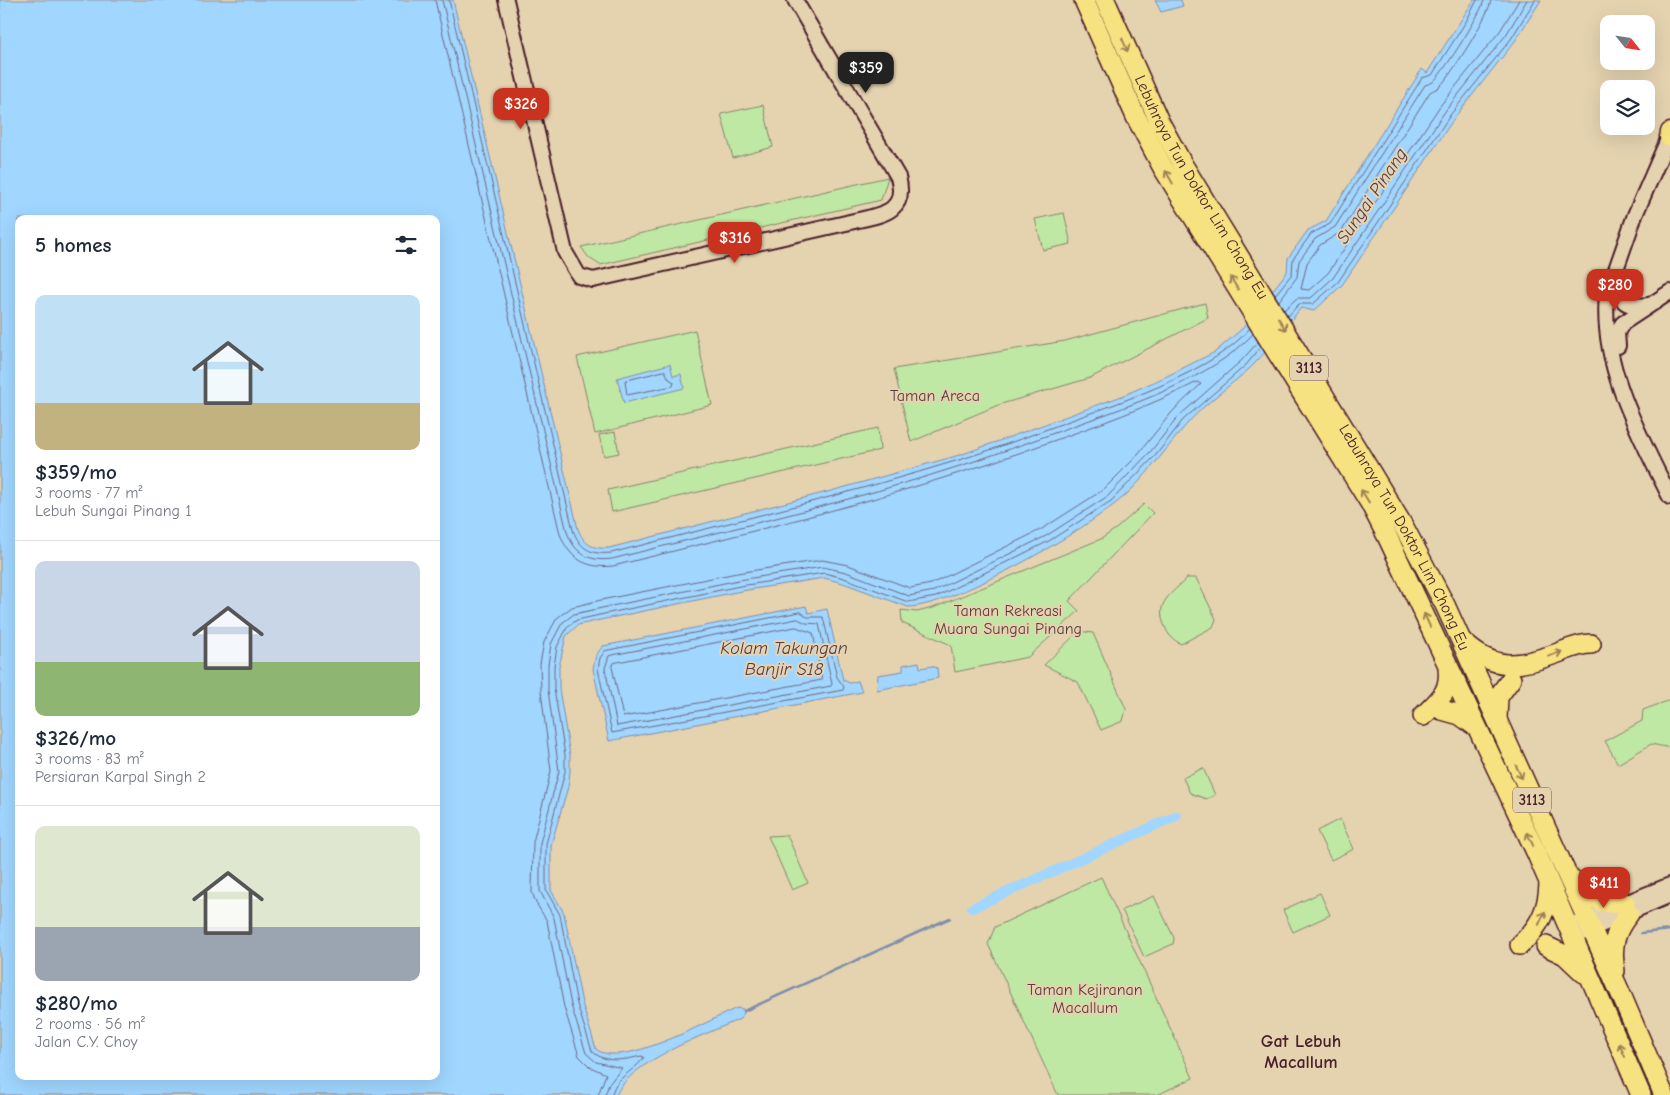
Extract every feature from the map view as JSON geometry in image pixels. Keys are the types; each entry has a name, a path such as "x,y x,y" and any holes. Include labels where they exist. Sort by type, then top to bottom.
{"highway":[{"name":"Lebuhraya Tun Doktor Lim Chong Eu","path":"1084,0 1136,117 1201,214 1300,353 1405,529 1445,605 1620,992 1664,1095"},
{"name":"Lebuhraya Tun Doktor Lim Chong Eu","path":"1105,0 1201,214 1304,394 1370,503 1388,538 1550,883 1641,1095"},
{"path":"1459,638 1483,657 1508,665 1532,662 1582,644 1591,644"},
{"path":"1423,716 1445,693 1449,679 1448,664"},
{"path":"1499,727 1498,700 1502,689 1511,679"},
{"path":"1442,710 1460,715 1478,729"},
{"path":"1565,872 1592,898 1627,909 1613,943 1613,958 1620,992"},
{"path":"1520,945 1540,923 1547,905 1550,883"},
{"path":"1546,946 1565,955 1590,979"}],"street":[{"path":"506,0 565,252 579,276 593,280 846,223 886,212 896,207 901,198 898,177 794,0"},
{"path":"1670,135 1636,215 1607,295 1606,306 1616,370 1635,425 1670,497"},
{"path":"1616,274 1619,294 1625,303 1634,307 1652,304"},
{"path":"1616,370 1619,359 1617,332 1623,323 1670,292"},
{"path":"1627,909 1670,885"},
{"path":"1570,931 1670,895"}],"green space":[{"path":"763,105 773,147 733,158 721,114"},
{"path":"888,177 881,200 600,265 589,258 581,247"},
{"path":"1064,213 1071,244 1043,250 1035,219"},
{"name":"Taman Areca","path":"1205,303 1208,318 1090,378 998,405 911,442 894,369 1065,341"},
{"path":"695,330 712,405 595,434 577,357"},
{"path":"878,428 880,450 612,512 608,490"},
{"path":"615,432 619,453 604,456 599,435"},
{"name":"Taman Rekreasi Muara Sungai Pinang","path":"1144,504 1153,513 1069,601 1079,611 1028,657 955,672 951,645 902,623 901,610 917,612 933,608 1101,539 1117,528"},
{"path":"1187,578 1196,578 1216,619 1213,627 1181,644 1168,633 1162,618 1162,611 1163,605 1170,594"},
{"path":"1079,631 1093,633 1126,709 1123,721 1101,730 1078,682 1044,665"},
{"path":"1670,700 1670,748 1651,744 1618,764 1605,741 1642,721 1643,710"},
{"path":"1203,768 1215,795 1206,799 1190,793 1183,778"},
{"path":"1340,819 1354,849 1331,860 1317,831"},
{"path":"787,835 808,883 792,890 768,836"},
{"name":"Taman Kejiranan Macallum","path":"1101,877 1193,1078 1157,1095 1058,1095 988,944 995,927"},
{"path":"1320,893 1330,915 1293,932 1283,910"},
{"path":"1154,896 1174,938 1173,944 1144,957 1122,910"}],"water":[{"name":"Sungai Pinang","path":"0,0 453,0 578,529 583,539 590,545 609,548 831,491 963,454 1122,396 1215,352 1243,328 1287,272 1288,258 1308,230 1326,221 1422,69 1427,73 1474,0 1541,0 1515,41 1455,117 1342,285 1314,311 1301,308 1256,362 1194,416 1131,490 1088,523 1024,562 958,593 930,603 908,607 824,578 741,591 578,625 566,636 559,667 559,689 570,755 570,772 568,787 551,845 551,890 564,913 582,1003 596,1049 608,1054 625,1053 665,1041 737,1008 743,1009 744,1013 740,1019 653,1060 624,1082 616,1095 0,1095"},
{"path":"1155,0 1181,0 1183,6 1161,12"},
{"path":"670,364 673,376 681,374 684,388 624,403 617,378"},
{"name":"Kolam Takungan Banjir S18","path":"806,606 808,613 827,609 843,680 850,683 858,681 862,692 609,741 593,669 596,655 603,646"},
{"path":"919,662 920,668 932,666 937,668 938,678 877,690 878,675 903,671 903,665"}],"waterway":[{"path":"972,908 1176,816"},
{"path":"744,1011 950,918"},
{"path":"1641,933 1670,930"}],"district":[{"name":"Gat Lebuh Macallum","path":"1301,1051"}]}
